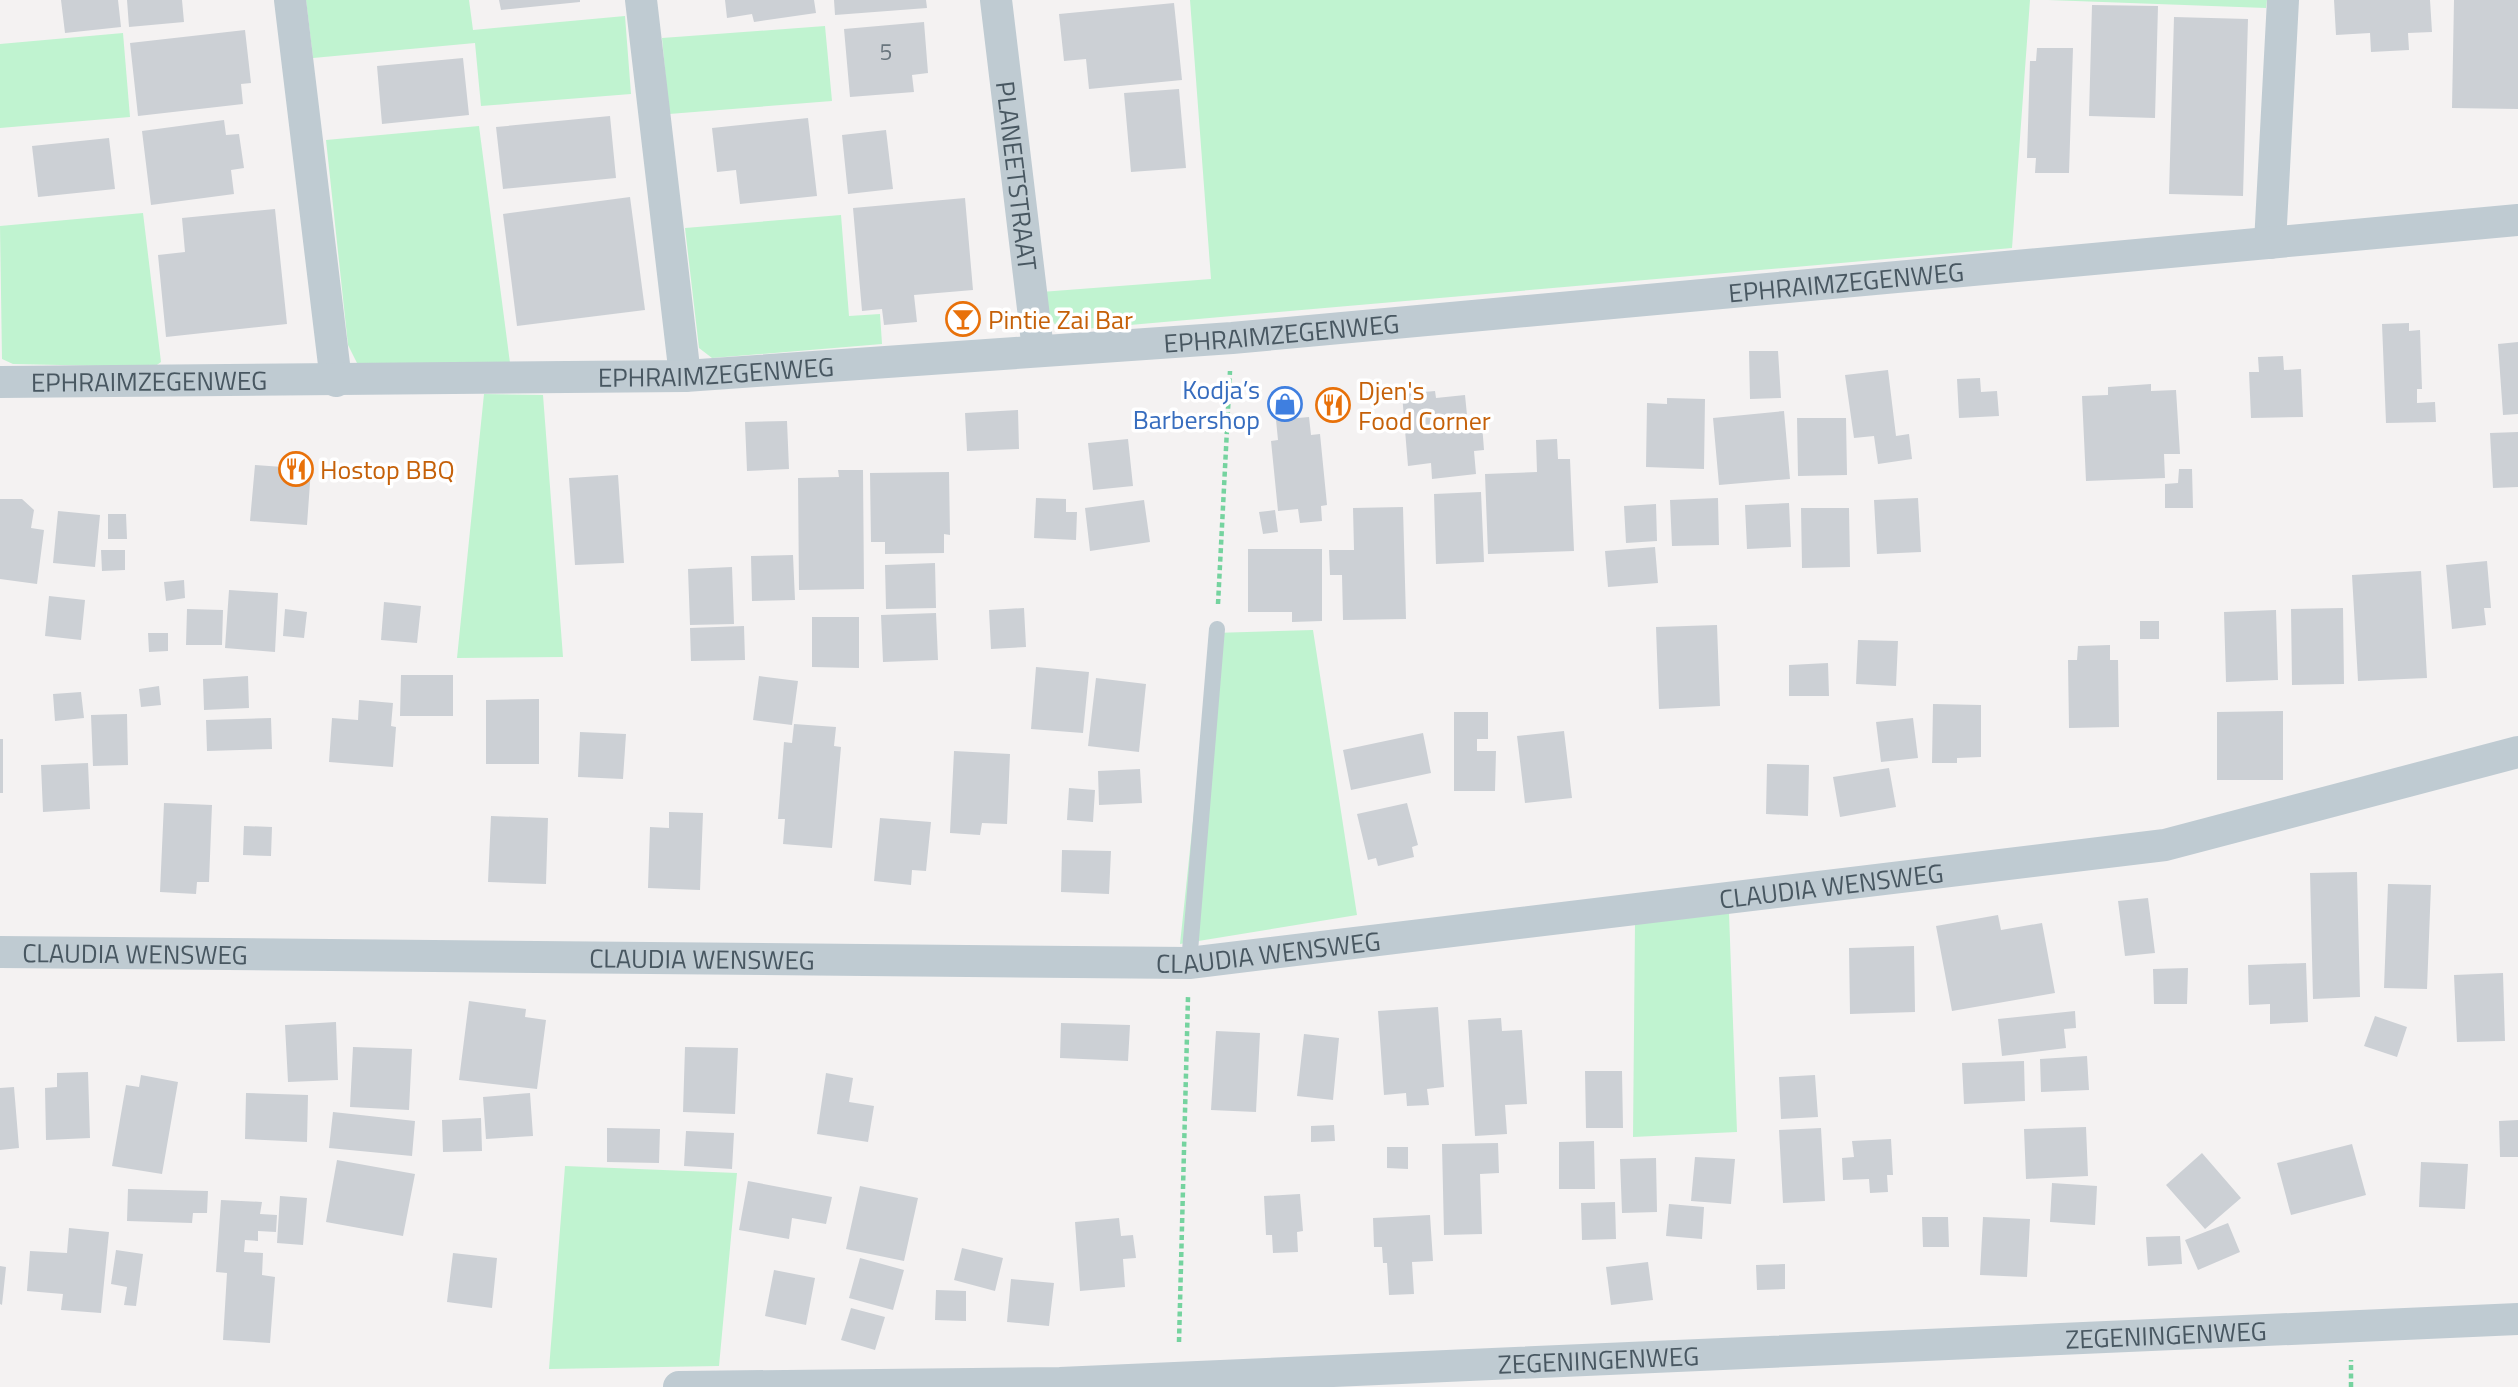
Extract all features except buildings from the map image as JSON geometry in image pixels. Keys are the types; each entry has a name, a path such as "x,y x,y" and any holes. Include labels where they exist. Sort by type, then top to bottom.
{"street":[{"path":"289,0 336,381"},
{"path":"640,0 685,376"},
{"name":"PLANEETSTRAAT","path":"996,0 1038,350"},
{"path":"2270,243 2283,0"},
{"name":"EPHRAIMZEGENWEG","path":"0,382 685,376 1232,338 2518,220"},
{"name":"CLAUDIA WENSWEG","path":"0,953 1189,963 2165,845 2518,752"},
{"name":"ZEGENINGENWEG","path":"679,1387 1060,1383 2518,1320"}],"lane":[{"path":"1189,963 1217,629"}],"path":[{"path":"1217,629 1232,338"},
{"path":"1178,1378 1189,963"}],"green space":[{"path":"306,0 469,0 473,30 625,16 631,94 481,106 475,43 313,58"},
{"path":"1190,0 2030,0 2012,248 1073,330 1056,326 1047,313 1041,292 1211,279"},
{"path":"2048,0 2267,0 2266,8"},
{"path":"825,26 832,101 669,114 662,38"},
{"path":"123,33 130,117 0,128 0,44"},
{"path":"479,126 510,363 357,363 348,345 326,140"},
{"path":"143,213 161,362 154,367 13,364 2,359 0,226"},
{"path":"841,215 849,316 880,314 882,344 712,358 699,348 685,228"},
{"path":"484,394 543,395 563,657 457,658"},
{"path":"1313,630 1357,915 1180,944 1213,633"},
{"path":"1729,913 1737,1132 1633,1137 1635,922"},
{"path":"565,1166 737,1173 719,1366 549,1369"}],"place":[{"name":"Pintie Zai Bar","path":"963,319"},
{"name":"Kodja’s Barbershop","path":"1285,404"},
{"name":"Djen's Food Corner","path":"1333,405"},
{"name":"Hostop BBQ","path":"296,469"}]}
